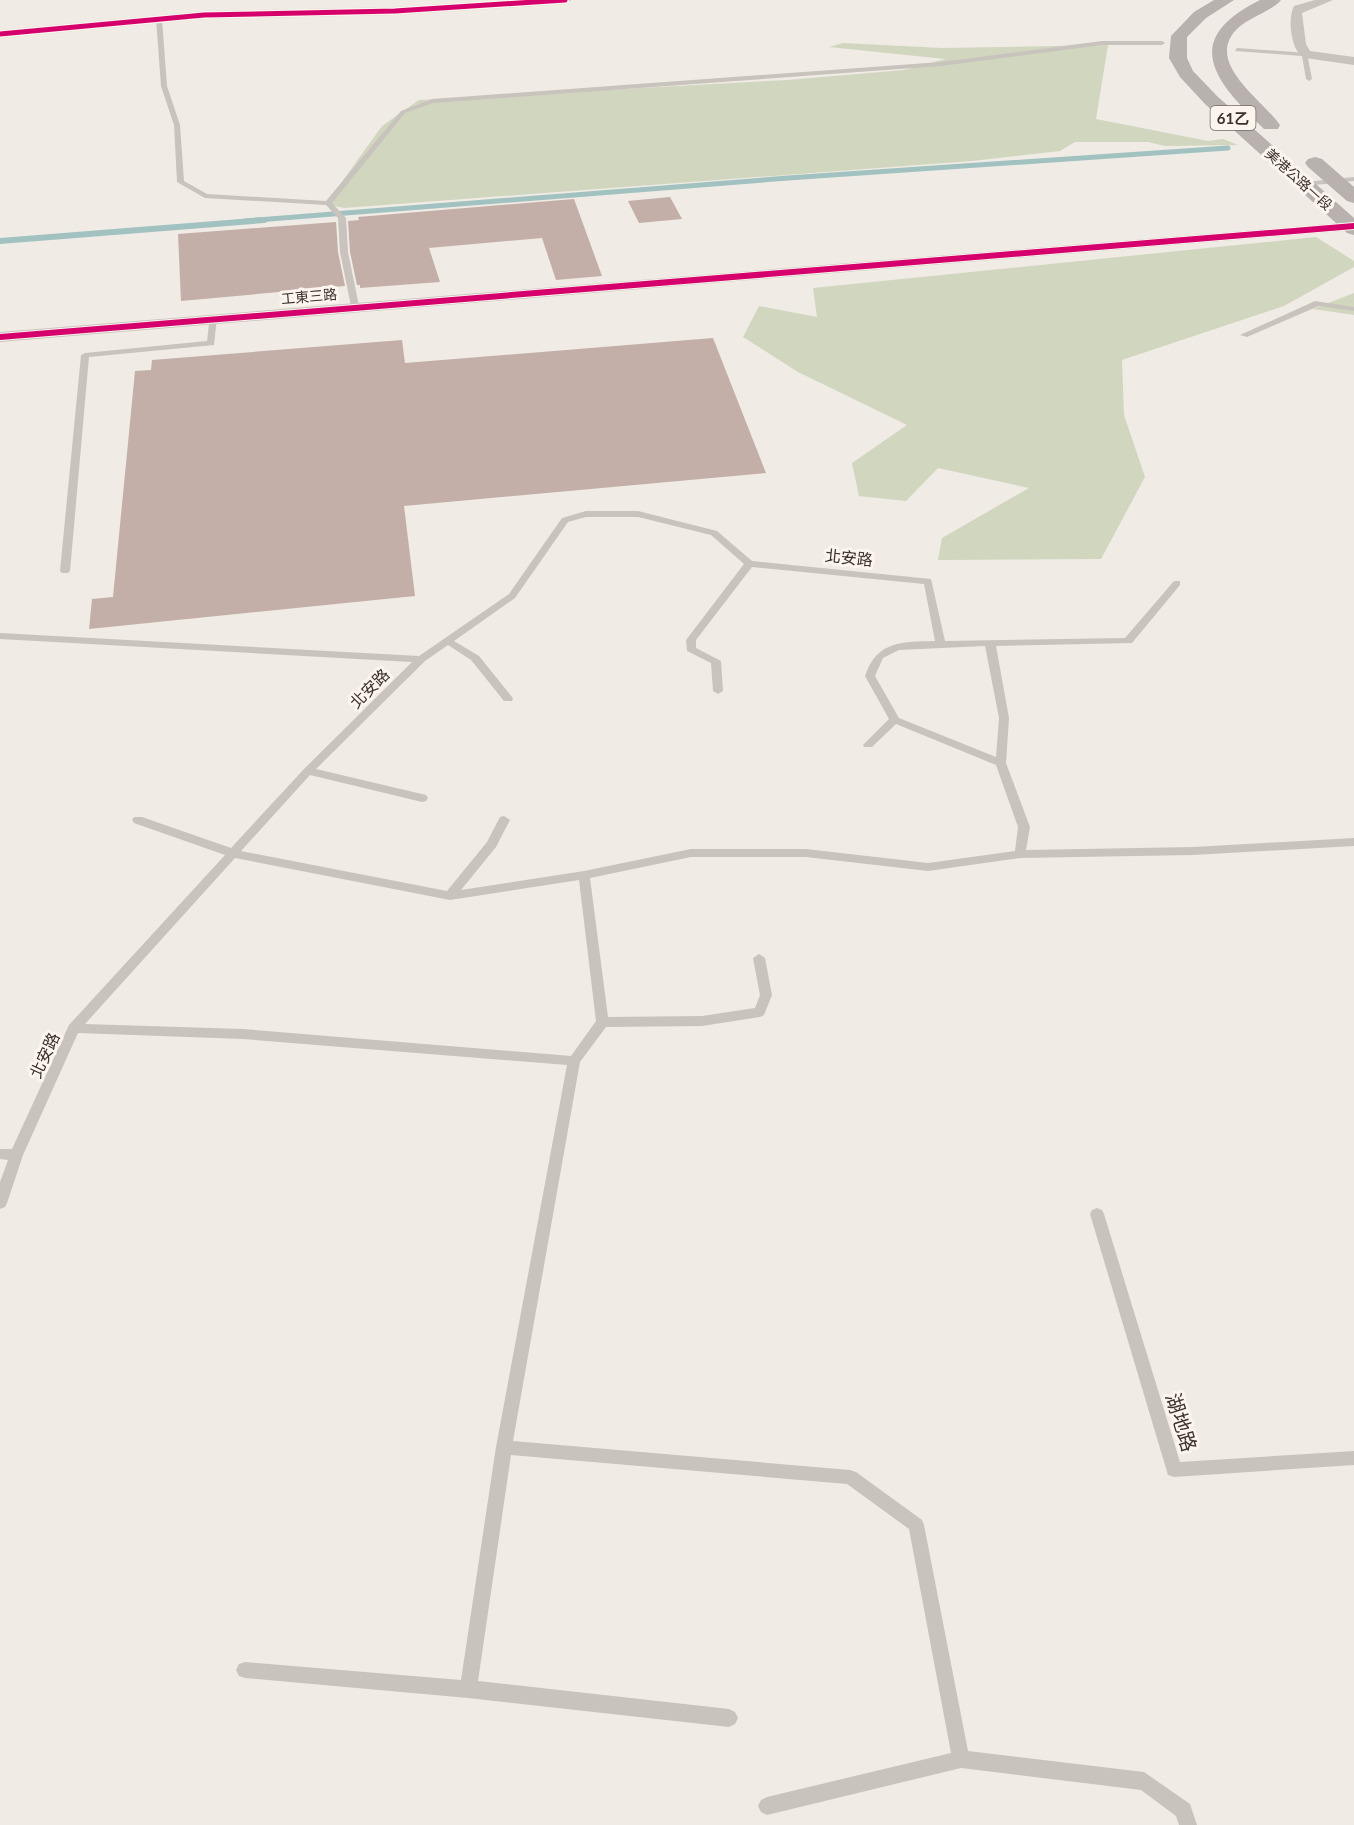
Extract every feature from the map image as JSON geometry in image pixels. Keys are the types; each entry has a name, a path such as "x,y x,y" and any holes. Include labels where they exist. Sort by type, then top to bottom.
{"main road":[{"name":"美港公路一段","path":"1226,0 1200,15 1185,28 1177,45 1178,58 1186,73 1211,99 1353,227"},
{"name":"美港公路一段","path":"1273,0 1252,9 1227,27 1219,42 1220,60 1226,76 1241,96 1287,138"},
{"name":"美港公路一段","path":"1303,152 1354,197"}],"street":[{"path":"0,34 204,15 395,11 565,0"},
{"path":"1327,0 1298,9 1296,13 1300,44 1305,54 1354,61"},
{"name":"工東三路","path":"0,336 1353,227"}],"lane":[{"path":"159,18 164,86 177,125 181,182 204,196 328,203 342,218 344,252 355,306"},
{"path":"328,203 403,112 432,101 941,64 1102,43 1162,43"},
{"path":"1237,50 1305,54 1310,80"},
{"path":"1305,184 1354,179"},
{"path":"1244,335 1318,303 1354,309"},
{"path":"65,571 85,356 212,343 213,318"},
{"name":"北安路","path":"0,1203 16,1155 74,1028 235,854 308,771 421,659 512,596 565,520 586,514 638,514 714,533 749,564 928,581 941,644"},
{"path":"718,691 716,661 691,649 691,640 749,564"},
{"path":"1001,763 895,720 870,676 873,664 880,653 905,645 1128,641 1177,583"},
{"path":"0,636 421,659"},
{"path":"448,641 475,658 508,699"},
{"path":"990,644 1004,718 1001,763 1024,827 1020,854"},
{"path":"868,745 895,720"},
{"path":"308,771 422,798"},
{"path":"138,820 235,854 450,896 584,875 691,853 806,853 928,867 1020,854 1193,851 1354,842"},
{"path":"450,896 492,844 504,820"},
{"path":"468,1689 504,1447 574,1061 602,1022 584,875"},
{"path":"602,1022 702,1021 760,1012 766,994 759,958"},
{"path":"74,1028 243,1034 574,1061"},
{"path":"0,1154 16,1155"},
{"name":"湖地路","path":"1097,1214 1174,1470 1354,1458"},
{"path":"504,1447 850,1477 916,1525 962,1758"},
{"path":"245,1670 468,1689 729,1718"},
{"path":"767,1806 962,1758 1144,1781 1184,1810 1188,1825"}],"green space":[{"path":"843,43 942,48 1108,45 1096,119 1208,141 1223,139 1238,145 1165,146 1148,142 1075,142 1060,151 972,161 344,208 326,204 382,126 419,100 787,80 904,70 945,59 829,47"},
{"path":"1316,237 1354,261 1354,267 1284,306 1122,360 1124,415 1145,477 1101,559 938,560 942,538 1029,488 938,468 906,501 859,496 852,463 907,425 798,372 743,337 759,306 817,317 813,288"},
{"path":"1354,293 1354,315 1313,309"}],"building":[{"path":"670,197 682,219 639,223 628,201"},
{"path":"574,199 602,276 556,280 542,238 429,248 440,282 360,288 360,285 357,285 350,252 348,221 359,220 358,217"},
{"path":"336,222 338,252 345,286 181,301 178,234"},
{"path":"713,338 766,473 404,506 415,596 89,629 92,599 113,597 135,371 151,370 152,360 402,340 405,363"}],"waterway":[{"path":"245,221 788,178 1228,148"},
{"path":"0,241 264,220"}],"cycle path":[{"path":"0,34 204,15 395,11 565,0"},
{"path":"0,337 1354,226"}]}
